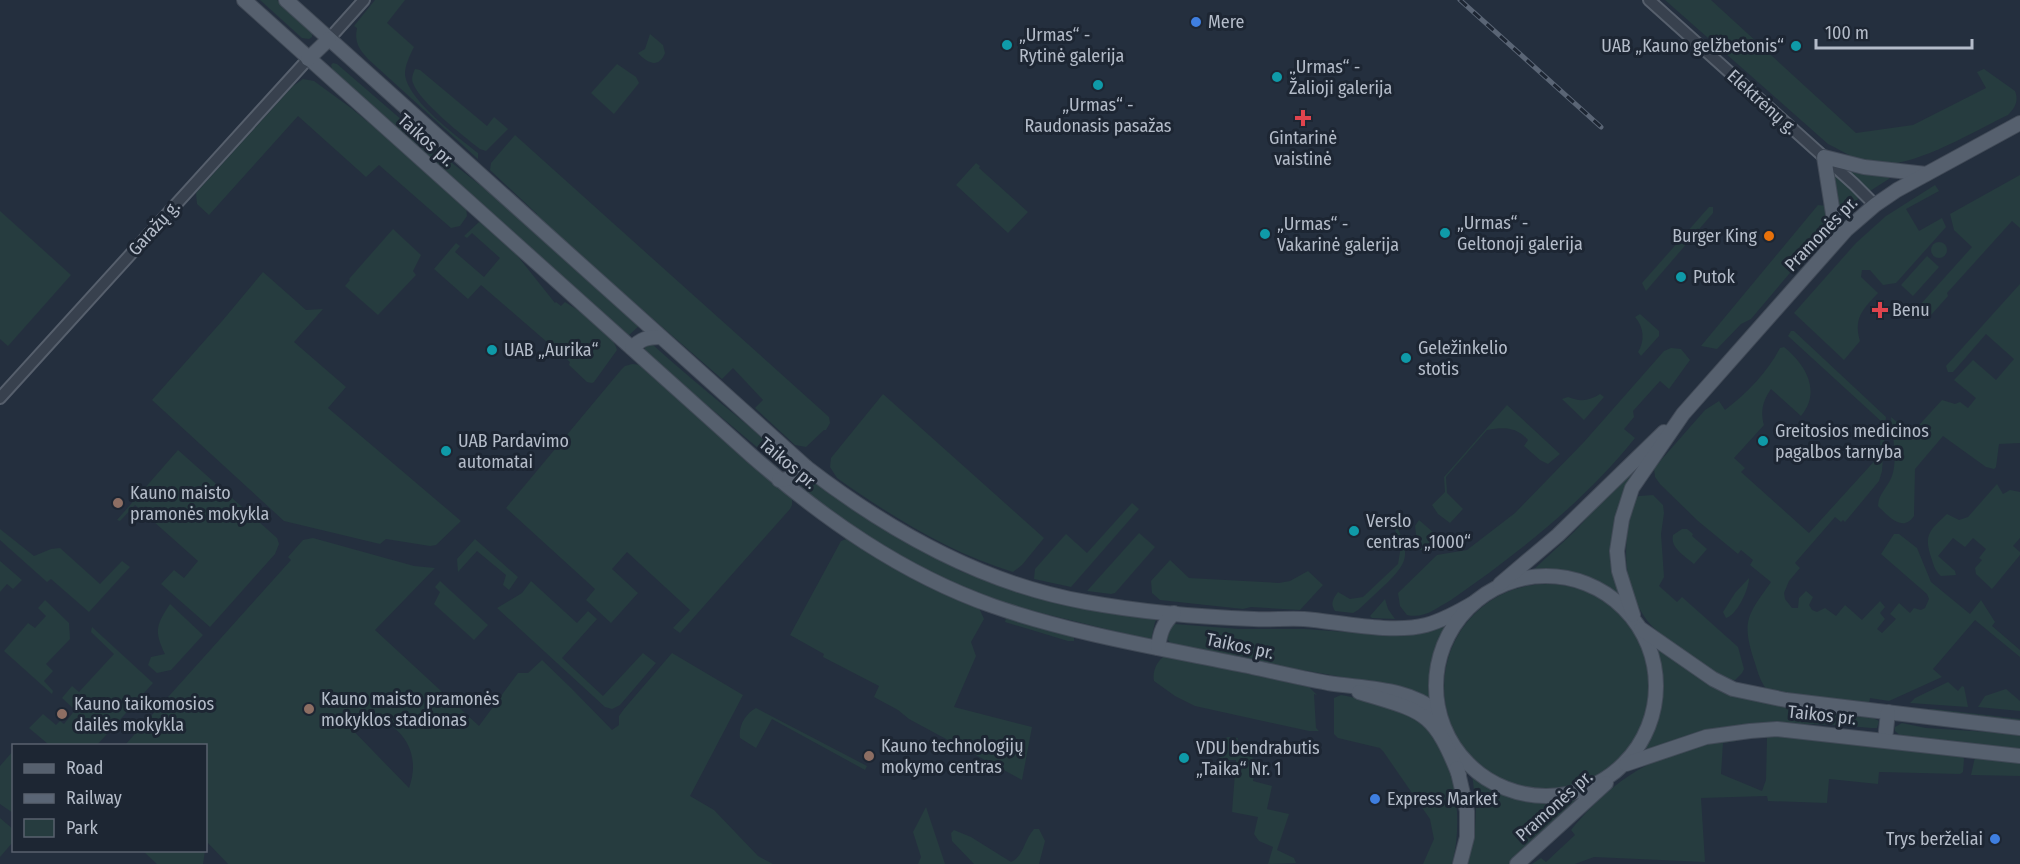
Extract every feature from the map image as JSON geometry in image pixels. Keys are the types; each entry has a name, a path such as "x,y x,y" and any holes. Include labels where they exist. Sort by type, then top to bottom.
{"main road":[{"name":"Taikos pr.","path":"244,0 779,480 819,511 873,547 913,570 994,606 1158,648 1328,683 1372,687 1403,693 1418,699 1439,713"},
{"name":"Taikos pr.","path":"286,0 806,467 886,523 944,555 1001,580 1038,592 1087,602 1174,613 1255,619 1302,619 1407,628 1454,615 1475,602"},
{"path":"308,59 329,39"},
{"name":"Pramonės pr.","path":"1490,591 1582,512 1683,414 1832,246 1875,205 1926,174 2020,123"},
{"path":"1832,246 1834,220 1824,157 1864,167 1926,174"},
{"path":"632,348 640,340 660,337"},
{"name":"Pramonės pr.","path":"1637,625 1619,570 1617,551 1622,519 1632,488 1683,414"},
{"path":"779,480 791,479 799,475 806,467"},
{"name":"Taikos pr.","path":"1435,622 1536,553"},
{"path":"1453,745 1467,763 1484,777 1503,788 1524,794 1546,796 1569,794 1590,788 1620,769 1645,735 1652,717 1655,699 1656,680 1653,662 1648,644 1637,625 1622,607 1606,594 1588,585 1549,576 1528,578 1490,591 1475,602 1460,618 1444,646 1438,664 1436,684 1439,713 1453,745 1467,811 1467,837 1460,864"},
{"path":"1158,648 1164,623 1174,613"},
{"name":"Taikos pr.","path":"1637,625 1713,679 1733,689 1786,700 2020,728"},
{"path":"1328,683 1420,713 1437,728 1459,775"},
{"path":"1885,740 1888,712"},
{"name":"Taikos pr.","path":"1620,769 1706,737 1750,730 1777,729 2020,756"},
{"name":"Pramonės pr.","path":"1517,864 1620,769"}],"street":[{"path":"329,39 364,0"},
{"name":"Elektrėnų g.","path":"1649,0 1875,205"},
{"name":"Garažų g.","path":"0,398 308,59"}],"green space":[{"path":"260,0 277,0 312,32 312,37 302,38"},
{"path":"375,0 405,0 387,23 414,47 405,71 408,84 414,95 435,117 478,153 478,159 368,59 360,48 356,37 357,28 354,26"},
{"path":"1665,0 1711,0 1856,133 1913,125 1986,88 1977,72 1984,69 2015,91 2016,104 2008,115 1927,154 1894,163 1865,162 1828,144"},
{"path":"650,34 663,45 665,53 656,63 649,62 638,53 645,49"},
{"path":"333,63 489,192 639,326 628,336 333,71 331,65"},
{"path":"617,64 636,77 639,83 614,114 591,93"},
{"path":"415,69 420,70 487,126 494,117 508,129 486,151 480,149 442,118 424,99 412,81"},
{"path":"303,79 314,81 351,108 466,207 467,216 460,226 451,228 379,165 366,177 298,116 209,215 197,204 196,193 293,86"},
{"path":"515,135 829,417 830,423 826,430 806,447 795,445 755,408 763,400 733,368 722,379 537,218 537,214 490,170 491,163"},
{"path":"976,163 1028,212 1008,233 956,185"},
{"path":"1845,167 1895,175 1870,191"},
{"path":"1831,171 1859,198 1838,220 1837,192"},
{"path":"2020,175 2020,228 2012,221 1947,293 1948,296 1931,315 1920,305 1972,247 1954,230 1950,214"},
{"path":"1935,185 1939,191 1906,209 1919,231 1942,218 1946,227 1896,283 1883,285 1870,270 1862,270 1861,277 1878,293 1861,314 1858,326 1860,341 1844,360 1794,313 1856,243 1886,216"},
{"path":"1818,205 1827,206 1822,233 1806,254 1751,319 1741,324 1717,349 1701,346"},
{"path":"1709,207 1713,207 1713,213 1646,291 1642,283"},
{"path":"0,211 71,275 8,346 0,339"},
{"path":"479,222 484,223 512,249 555,303 561,306 565,302 596,323 609,336 617,350 594,382 587,382 569,365 570,362 481,285 468,299 434,269 456,243 460,246 455,252 484,277 500,258 472,233 467,238 464,236"},
{"path":"393,229 421,255 413,271 416,275 378,315 345,286"},
{"path":"1939,242 1945,244 1947,250 1945,256 1939,258 1933,256 1931,250 1933,244"},
{"path":"1927,256 1939,267 1913,296 1901,285"},
{"path":"263,272 306,310 323,309 294,342 346,387 328,408 461,521 436,545 386,539 380,544 284,521 152,400"},
{"path":"2020,284 2020,443 1999,444 1994,469 1986,467 1943,436 1915,469 1914,516 1905,523 1896,521 1878,506 1894,469 1895,454 1891,417 1911,434 1942,400 1955,404 1960,402 1968,408 1976,398 1954,380 1973,360 1996,380 2014,359 1986,334 1953,372 1948,372 1946,366"},
{"path":"1640,314 1659,331 1659,336 1641,356 1638,352 1642,343 1642,334 1635,317"},
{"path":"1791,331 1794,331 1886,417 1882,471 1879,481 1845,522 1835,517 1795,563 1800,568 1789,581 1784,593 1785,599 1792,608 1798,608 1799,598 1806,591 1813,597 1809,605 1812,610 1817,612 1825,608 1836,616 1845,605 1862,620 1880,601 1885,607 1880,613 1885,619 1877,629 1882,633 1896,619 1890,614 1899,603 1910,613 1914,608 1921,610 1925,608 1929,599 1927,594 1881,554 1894,534 1899,534 1917,548 1931,582 1970,614 1981,600 1995,622 1992,626 2020,650 2020,657 1975,620 1933,669 1942,677 1889,701 1870,698 1869,704 1769,692 1766,689 1756,667 1748,637 1748,628 1756,603 1771,582 1750,565 1753,560 1741,550 1738,554 1698,521 1660,484 1655,477 1654,468 1705,410 1719,401 1725,410 1756,382 1780,348 1784,347 1798,361 1808,378 1810,397 1807,407 1801,416 1771,389 1763,406 1764,425 1734,458 1745,468 1741,472 1809,533 1879,456 1882,422 1788,336"},
{"path":"645,344 652,344 776,449 794,465 792,471 786,472 662,367 645,352"},
{"path":"1671,348 1681,349 1690,360 1669,389 1660,381 1633,411 1634,417 1624,429 1635,438 1594,484 1549,526 1451,600 1425,614 1407,615 1400,606 1398,593 1437,555 1467,550 1515,513 1584,442 1664,351"},
{"path":"632,364 642,365 792,498 790,509 680,633 673,628 690,610 627,552 612,569 638,593 611,623 586,600 595,589 506,508 621,370"},
{"path":"883,394 1044,538 1022,565 1013,572 944,544 878,506 837,478 830,467 831,458"},
{"path":"1600,394 1604,397 1584,420 1562,399 1568,397 1584,400"},
{"path":"1507,405 1560,454 1548,464 1524,446 1528,440 1514,430 1505,428 1487,430 1446,477 1447,493 1463,509 1450,523 1438,514 1432,505 1445,492 1444,477"},
{"path":"178,450 277,538 279,544 275,554 210,627 161,584 174,570 184,578 198,561 135,505 120,521 117,520"},
{"path":"1630,471 1634,474 1619,504 1612,534 1613,564 1620,597 1589,580 1567,574 1531,572 1574,532"},
{"path":"807,478 917,547 960,571 1012,590 1158,617 1151,640 1021,608 976,594 913,565 869,538 798,488"},
{"path":"1997,484 2003,494 2010,490 2020,492 2020,538 2013,546 2020,552 2020,555 1992,589 1976,574 1975,568 1982,560 1979,558 1986,549 1973,538 1965,547 1953,538 1938,556 1955,571 1956,575 1941,576 1929,552 1928,539 1932,529 1947,514 1959,520 1968,517"},
{"path":"1653,495 1663,505 1664,513 1661,534 1664,577 1659,586 1677,602 1682,597 1738,647 1744,669 1735,680 1725,679 1669,641 1653,627 1635,599 1627,566 1627,532 1635,499 1639,496"},
{"path":"1132,503 1139,509 1071,587 1034,579 1035,569 1066,534 1087,553"},
{"path":"1419,520 1434,533 1434,538 1422,550 1418,550 1415,526"},
{"path":"1397,527 1405,551 1405,558 1399,569 1358,610 1353,613 1335,611 1333,601 1338,592 1350,599 1363,597 1398,564 1401,546 1395,530"},
{"path":"0,529 34,556 60,548 100,584 122,561 130,567 89,612 51,579 47,582 0,540"},
{"path":"1682,529 1687,529 1707,549 1694,564 1674,544 1673,535"},
{"path":"1139,533 1155,547 1115,593 1087,591"},
{"name":"Kauno maisto pramonės mokyklos stadionas","path":"313,538 414,566 435,568 375,630 479,726 518,673 528,673 542,660 612,730 619,725 619,716 624,709 672,653 743,695 690,796 714,810 758,856 773,864 228,864 208,843 207,846 207,744 126,744 291,560 288,557 303,540","holes":["348,713 364,714 378,719 401,734 408,745 413,772 409,788 339,716"]},
{"path":"849,538 974,604 980,610 984,619 971,642 976,656 954,707 1032,727 1022,780 909,719 874,697 879,686 823,657 824,654 790,635 841,541"},
{"path":"475,539 518,577 509,590 503,585 506,575 477,551 458,572 457,559"},
{"path":"1170,560 1189,578 1279,583 1290,581 1308,571 1323,585 1300,610 1251,607 1243,609 1160,600 1152,593 1151,581"},
{"path":"0,561 22,580 13,589 7,584 0,592"},
{"path":"1749,578 1742,601 1726,618 1723,612 1735,593"},
{"path":"440,581 488,625 474,640 434,604 440,592 435,587"},
{"path":"531,581 577,623 588,611 597,619 562,658 603,696 643,653 656,663 620,705 612,709 605,707 497,608 522,593"},
{"path":"1537,584 1557,584 1577,588 1596,596 1620,614 1638,638 1646,657 1650,687 1646,717 1638,736 1620,760 1596,778 1577,786 1557,790 1537,790 1517,786 1498,778 1482,767 1467,752 1456,736 1448,717 1444,697 1444,677 1448,657 1456,638 1467,622 1482,607 1498,596 1517,588"},
{"path":"1385,599 1395,619 1372,618 1370,616"},
{"path":"45,600 69,623 70,639 46,664 53,671 44,681 53,691 52,694 4,651 28,623 35,628 46,616 38,608"},
{"path":"170,604 203,635 171,670 157,673 148,665 151,657 165,654 159,639 158,628"},
{"path":"1009,617 1053,629 1074,638 1074,641 1005,622"},
{"path":"1451,622 1436,653 1430,677 1430,700 1399,687 1285,667 1241,656 1210,653 1170,643 1166,637 1170,626 1174,624 1386,635 1419,634"},
{"path":"92,627 153,683 98,744 48,744 29,728 43,714 56,725 60,721 64,724 75,710 62,698 72,686 79,692 114,654 91,632"},
{"path":"1655,647 1705,682 1731,694 1790,708 1871,717 1879,721 1877,728 1814,724 1757,726 1702,734 1647,750 1646,747 1659,710 1662,686"},
{"path":"1165,656 1309,687 1317,695 1314,694 1316,728 1319,731 1309,731 1195,706 1175,696 1154,681 1156,667"},
{"path":"1948,682 1958,691 1962,686 1964,687 1968,707 1910,703 1915,698"},
{"path":"2006,689 2020,701 2020,711 1978,707 1985,696"},
{"path":"1341,695 1385,704 1408,712 1424,721 1435,735 1450,769 1457,809 1456,847 1452,864 1423,864 1434,839 1430,819 1383,751 1380,748 1338,738 1334,734 1334,698"},
{"path":"756,708 867,766 865,770 772,719 756,748 740,738 740,729 749,713"},
{"path":"1934,709 2020,719 2020,721 1924,710"},
{"path":"1902,723 1926,728 2020,734 2020,750 1902,737 1895,731 1895,727"},
{"path":"1756,735 1787,736 1962,755 1963,772 1960,774 1879,772 1878,784 1829,779 1827,803 1768,801 1767,796 1701,798 1705,862 1594,857 1575,864 1532,864 1541,858 1546,862 1575,835 1571,830 1589,810 1625,778 1644,766 1687,749 1738,739 1723,743 1721,774 1762,791 1766,780 1767,738 1756,738"},
{"path":"1228,737 1238,738 1237,746 1251,752 1255,767 1253,781 1272,786 1267,809 1289,814 1277,850 1294,858 1296,863 1268,864 1273,847 1259,841 1254,834 1258,817 1232,812 1236,760 1220,760 1216,742"},
{"path":"12,752 12,812 0,804 0,766"},
{"path":"1975,757 2020,762 2020,776 1971,775"},
{"path":"1472,774 1499,790 1525,799 1552,801 1583,796 1573,808 1509,864 1467,864 1475,828 1476,806"},
{"path":"926,807 945,864 918,864 921,857 913,832"},
{"path":"0,818 12,828 12,843 0,857"},
{"path":"1034,829 1039,829 1045,841 1039,864 974,864 952,841 951,833 954,830 971,837 1011,862 1019,856"},
{"path":"144,852 205,852 203,864 157,864"}],"railway":[{"path":"1460,0 1601,127"}],"place":[{"name":"Mere","path":"1196,22"},
{"name":"„Urmas“ - Rytinė galerija","path":"1007,45"},
{"name":"UAB „Kauno gelžbetonis“","path":"1796,46"},
{"name":"„Urmas“ - Žalioji galerija","path":"1277,77"},
{"name":"„Urmas“ - Raudonasis pasažas","path":"1098,85"},
{"name":"Gintarinė vaistinė","path":"1303,118"},
{"name":"„Urmas“ - Geltonoji galerija","path":"1445,233"},
{"name":"„Urmas“ - Vakarinė galerija","path":"1265,234"},
{"name":"Burger King","path":"1769,236"},
{"name":"Putok","path":"1681,277"},
{"name":"Benu","path":"1880,310"},
{"name":"UAB „Aurika“","path":"492,350"},
{"name":"Geležinkelio stotis","path":"1406,358"},
{"name":"Greitosios medicinos pagalbos tarnyba","path":"1763,441"},
{"name":"UAB Pardavimo automatai","path":"446,451"},
{"name":"Kauno maisto pramonės mokykla","path":"118,503"},
{"name":"Verslo centras „1000“","path":"1354,531"},
{"name":"Kauno maisto pramonės mokyklos stadionas","path":"309,709"},
{"name":"Kauno taikomosios dailės mokykla","path":"62,714"},
{"name":"Kauno technologijų mokymo centras","path":"869,756"},
{"name":"VDU bendrabutis „Taika“ Nr. 1","path":"1184,758"},
{"name":"Express Market","path":"1375,799"},
{"name":"Trys berželiai","path":"1995,839"}]}
